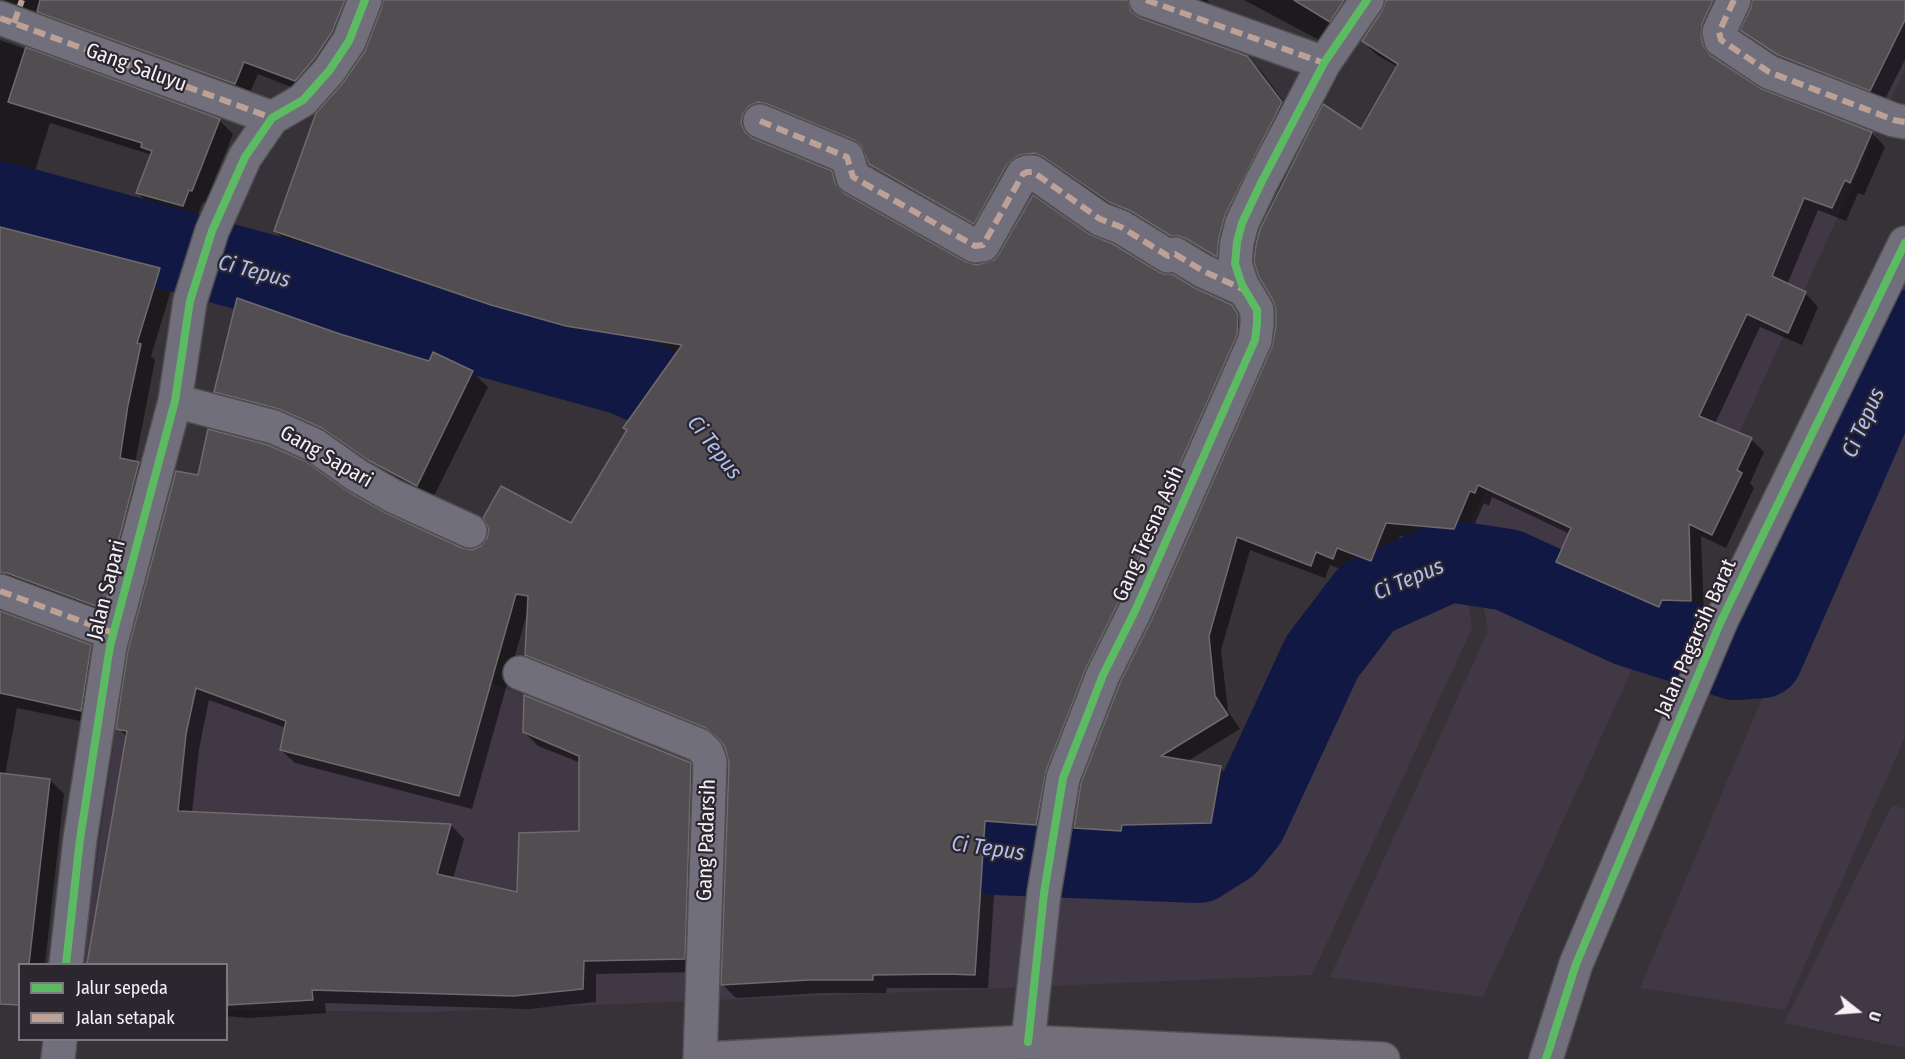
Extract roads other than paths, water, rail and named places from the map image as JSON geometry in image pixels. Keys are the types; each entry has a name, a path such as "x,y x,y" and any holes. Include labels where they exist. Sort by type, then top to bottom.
{"main road":[{"path":"701,1059 1028,1042 1383,1059"}],"street":[{"path":"272,118 303,100 329,71 349,42 365,0"},
{"path":"1146,0 1324,63"},
{"name":"Gang Tresna Asih","path":"1028,1042 1044,893 1063,778 1103,675 1135,611 1255,340 1257,310 1242,285 1235,264 1242,223 1324,63 1367,0"},
{"path":"1734,0 1719,32 1721,40 1768,72 1814,91 1905,122"},
{"name":"Gang Saluyu","path":"12,14 272,118"},
{"name":"Jalan Sapari","path":"66,963 80,839 113,633 175,401 190,301 212,231 244,157 272,118"},
{"path":"760,121 847,157 853,177 975,246 983,245 1023,174 1027,171 1033,172 1100,219 1121,227 1168,256 1174,254 1203,271 1245,290"},
{"name":"Jalan Pagarsih Barat","path":"1546,1059 1576,964 1721,621 1905,243"},
{"name":"Gang Sapari","path":"175,401 274,427 314,445 358,476 393,496 470,531"},
{"path":"0,591 113,633"},
{"name":"Gang Padarsih","path":"520,673 699,745 707,753 710,762 701,1059"},
{"path":"58,1059 60,1041"}],"waterway":[{"name":"Ci Tepus","path":"0,202 624,374 661,390 699,422 731,468"},
{"name":"Ci Tepus","path":"882,816 890,832 924,842 995,854 1199,862 1227,844 1246,821 1322,657 1367,598 1449,561 1508,570 1630,626 1735,659 1762,657 1905,331"}]}
